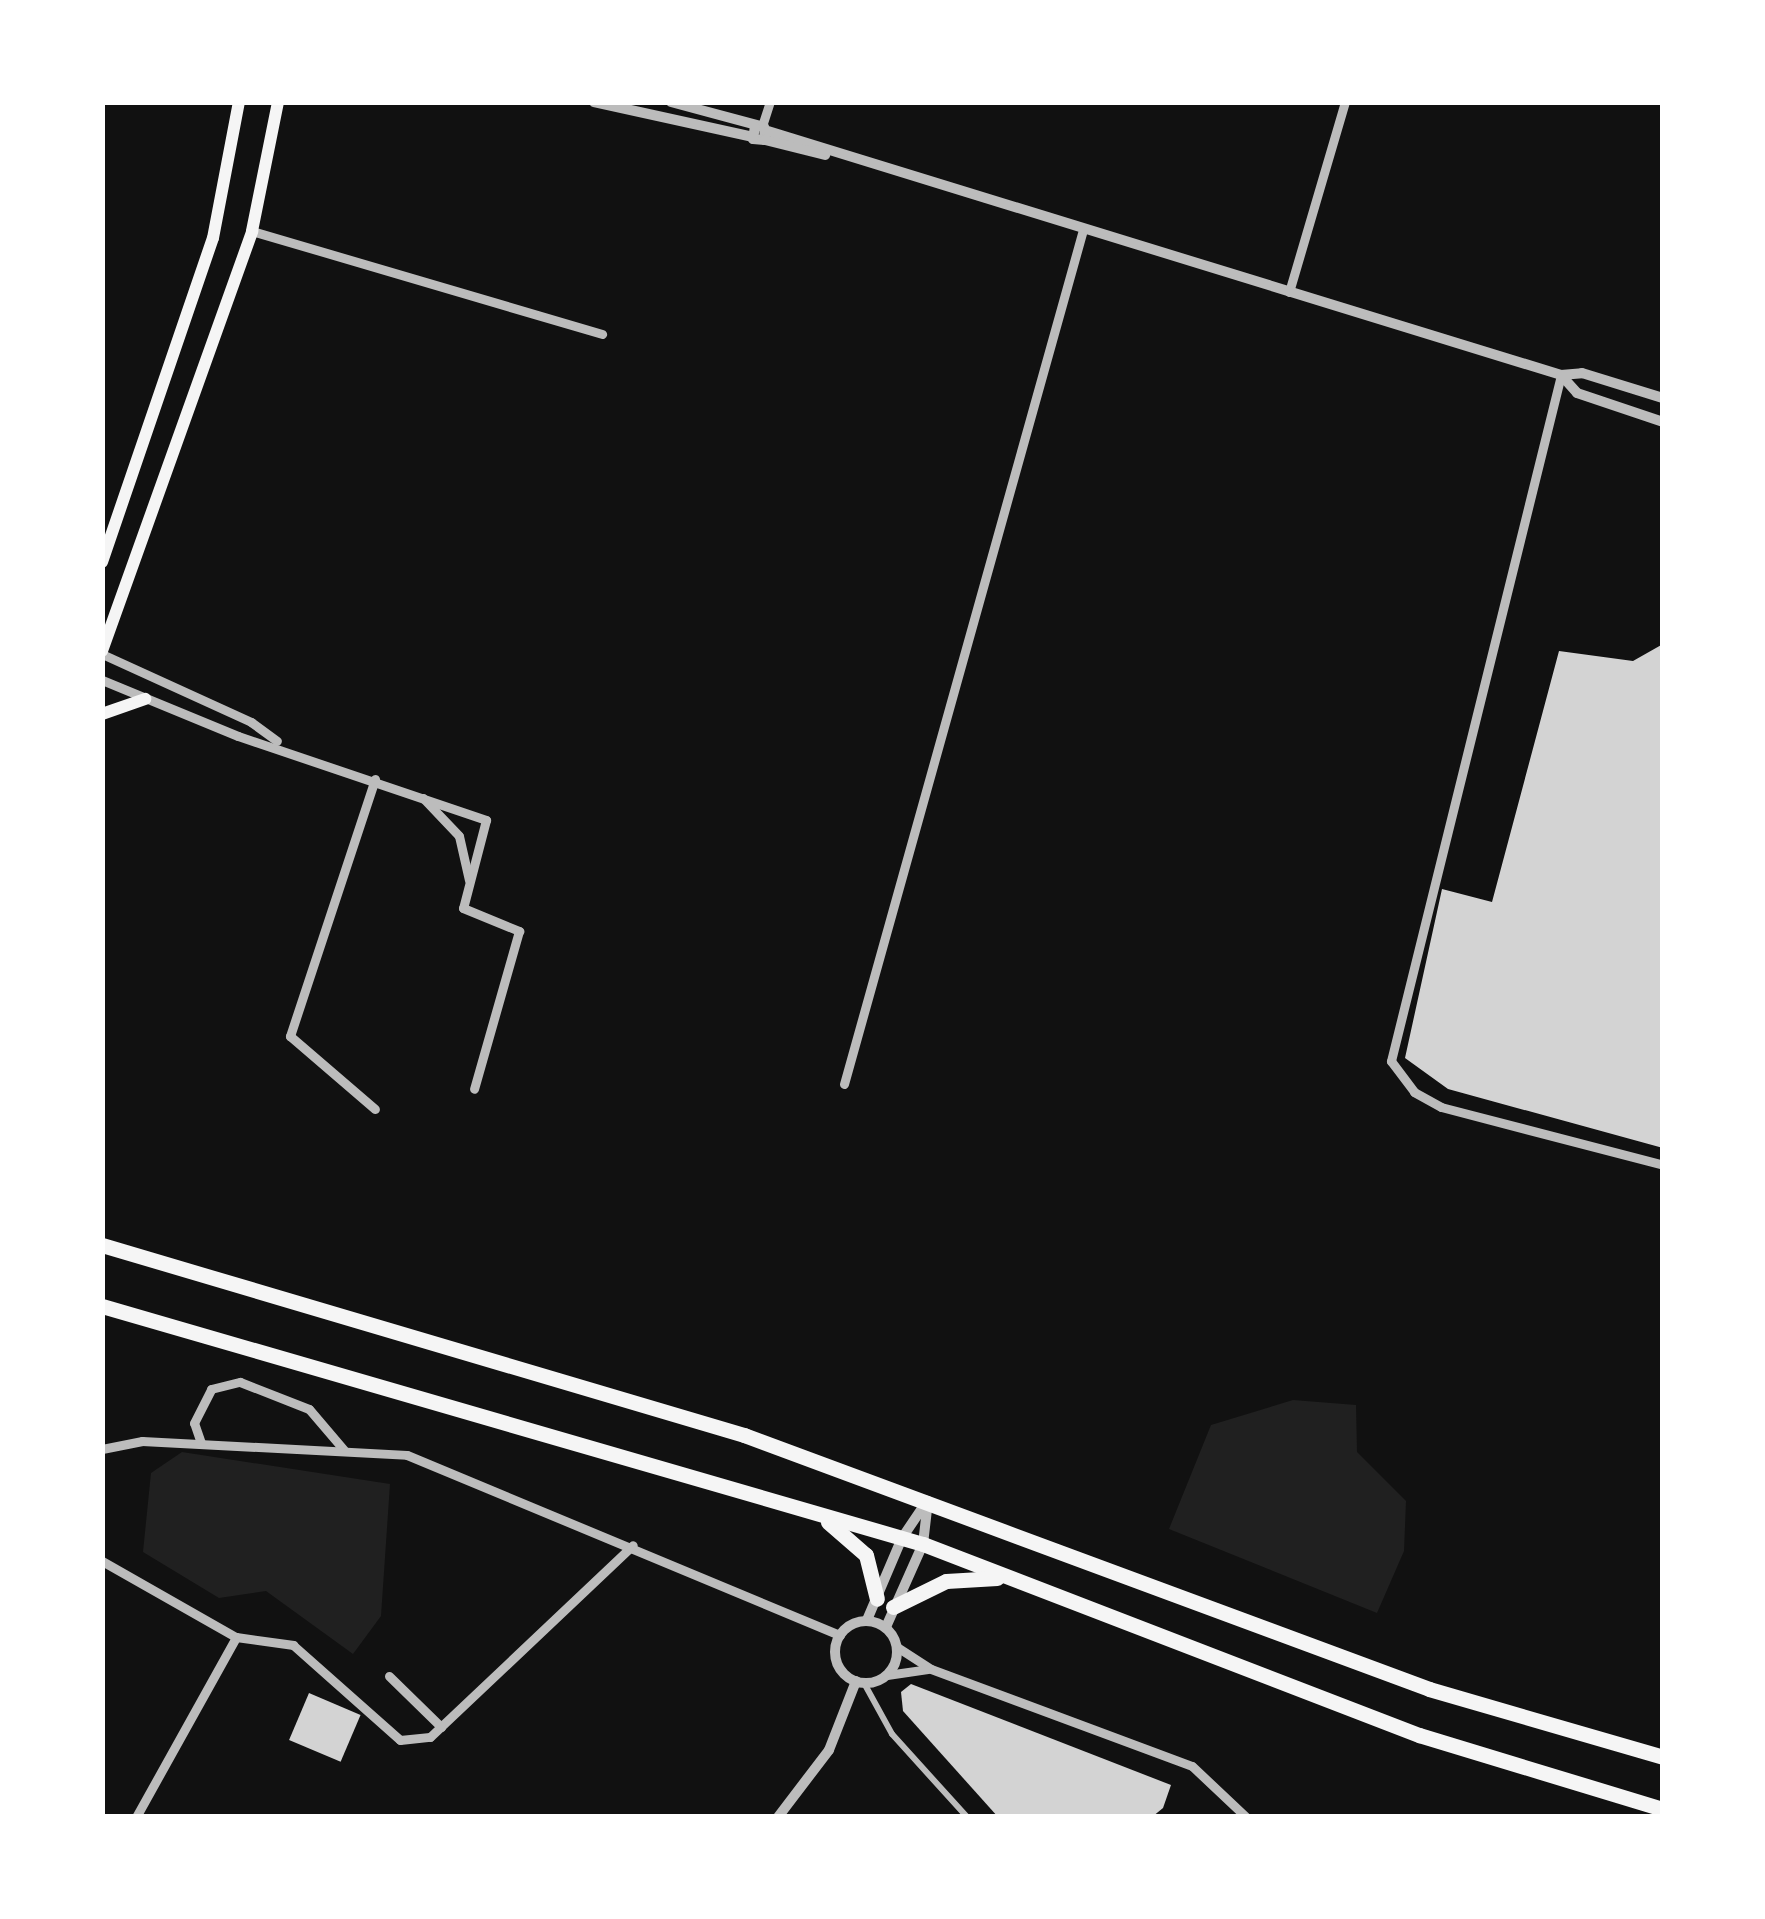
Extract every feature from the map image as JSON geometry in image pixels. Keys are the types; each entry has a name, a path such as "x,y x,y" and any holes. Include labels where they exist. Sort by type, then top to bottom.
{"highway":[{"path":"102,1245 744,1435 928,1499 1429,1689 1663,1757"},
{"path":"102,1306 923,1544 1419,1735 1663,1809"},
{"path":"776,1498 856,1542 877,1599"},
{"path":"893,1607 961,1577 1029,1583"}],"main road":[{"path":"102,562 214,238 239,102"},
{"path":"102,652 252,231 279,105"},
{"path":"102,714 145,700"}],"street":[{"path":"594,102 760,132"},
{"path":"671,102 1562,375 1582,373 1663,398"},
{"path":"760,132 770,102"},
{"path":"1288,292 1345,102"},
{"path":"844,1084 1083,230"},
{"path":"252,231 602,334"},
{"path":"1562,375 1577,393 1663,422"},
{"path":"1562,375 1390,1061 1414,1092 1442,1106 1663,1165"},
{"path":"102,652 251,722 281,745"},
{"path":"102,680 145,700 485,820 463,908 519,931 474,1089"},
{"path":"375,779 290,1036 375,1109"},
{"path":"419,795 459,836 470,882"},
{"path":"200,1443 194,1424 211,1388 240,1382 309,1409 344,1450"},
{"path":"102,1450 142,1441 407,1455 633,1544 840,1635"},
{"path":"840,1635 867,1621 902,1538 928,1499"},
{"path":"886,1628 923,1544 928,1499"},
{"path":"102,1562 236,1636 293,1645 400,1740 430,1737 633,1544"},
{"path":"867,1621 886,1628 897,1647 932,1669 1192,1766 1246,1817"},
{"path":"840,1635 836,1662 860,1682 892,1734 968,1817"},
{"path":"136,1817 236,1636"},
{"path":"887,1675 897,1647"},
{"path":"860,1682 932,1669"},
{"path":"389,1676 441,1726"},
{"path":"778,1817 829,1750 860,1682"}],"shaded area":[{"path":"1293,1400 1356,1405 1357,1452 1406,1501 1404,1551 1377,1613 1169,1529 1211,1425"},
{"path":"182,1452 390,1484 381,1616 353,1654 266,1591 219,1598 143,1552 151,1473"}],"building":[{"path":"1663,644 1663,1148 1448,1089 1405,1058 1442,889 1492,902 1559,651 1633,661"},
{"path":"911,1684 1171,1785 1163,1808 1152,1817 998,1817 903,1711 901,1692"},
{"path":"309,1693 361,1715 341,1762 289,1740"}]}
